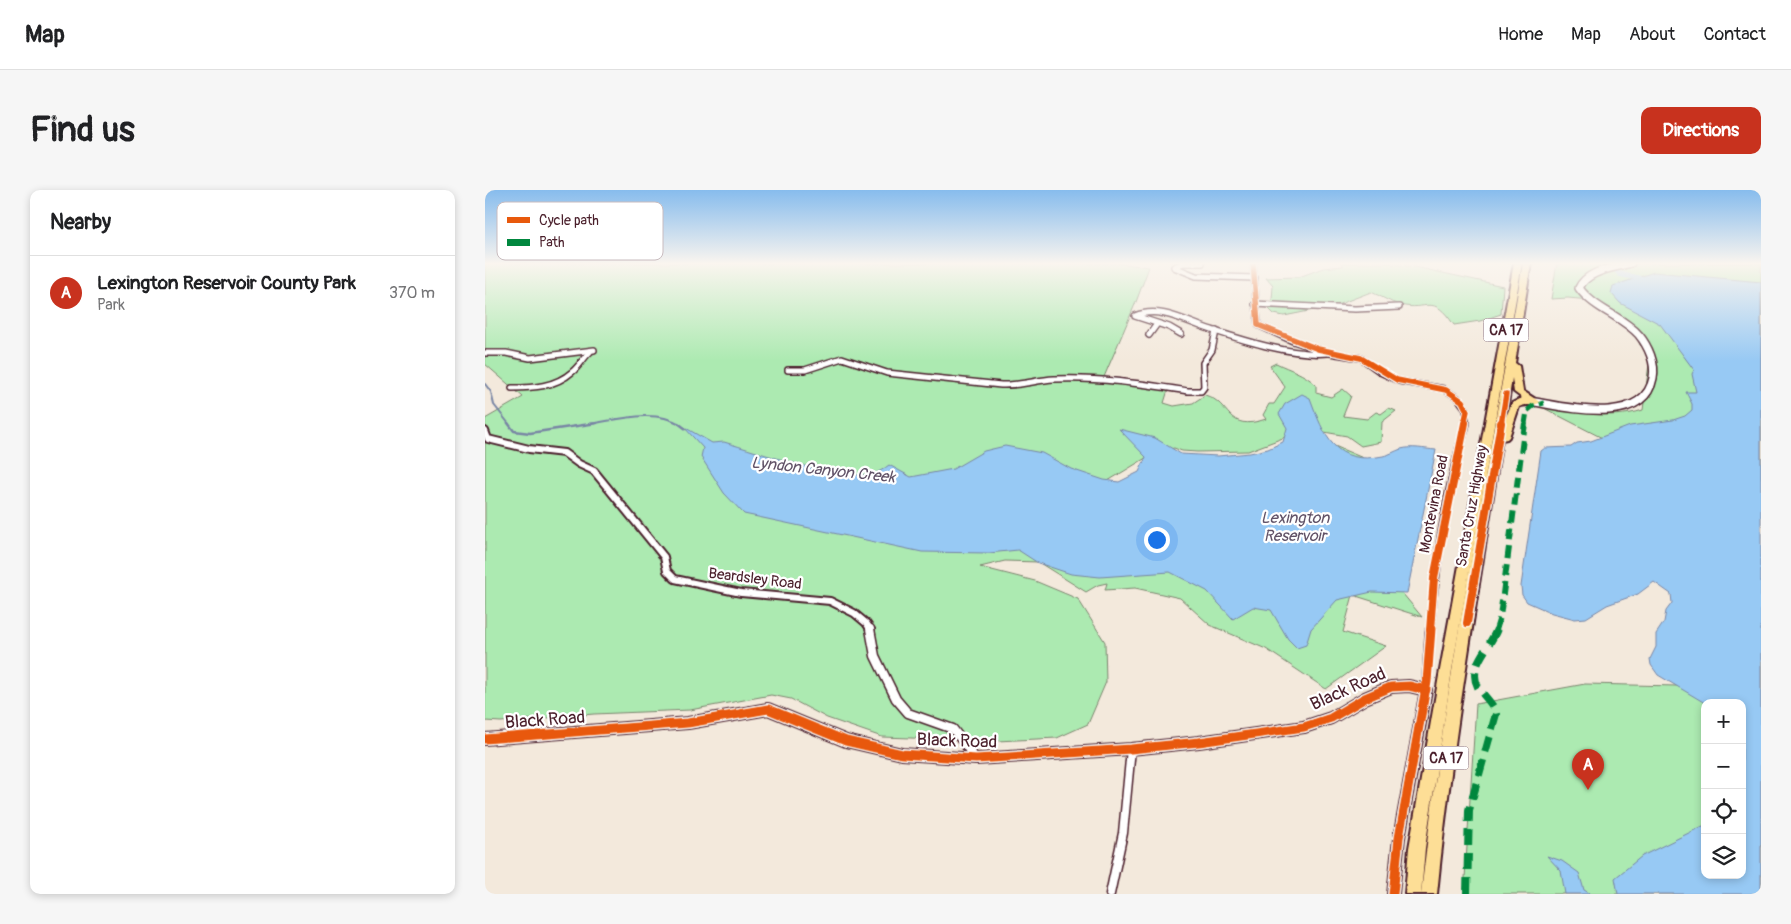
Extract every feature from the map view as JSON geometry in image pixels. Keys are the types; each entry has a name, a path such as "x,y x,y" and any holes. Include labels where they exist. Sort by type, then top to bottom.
{"highway":[{"name":"Santa Cruz Highway","path":"1413,894 1419,841 1446,670 1512,296"},
{"name":"Santa Cruz Highway","path":"1429,894 1433,849 1451,724 1522,296"},
{"path":"1514,344 1518,389 1523,396 1535,402"},
{"path":"1490,481 1514,407 1520,402 1535,402"}],"street":[{"name":"Montevina Road","path":"1255,296 1258,325 1293,341 1329,352 1361,358 1382,373 1399,381 1444,389 1458,398 1467,411 1434,578 1426,690 1399,838 1393,894"},
{"path":"1535,402 1586,409 1614,409 1639,404 1651,392 1654,378 1653,364 1650,352 1643,340 1626,323 1586,296"},
{"path":"1255,304 1335,309 1363,308 1389,310 1399,307"},
{"path":"1181,334 1175,330 1141,320 1136,315 1141,313 1170,314 1216,331 1307,353 1322,355 1329,352"},
{"path":"1149,335 1157,324"},
{"path":"788,370 805,370 842,358 887,373 1001,385 1021,385 1052,379 1107,379 1188,391 1201,391 1204,387 1203,363 1212,350 1216,331"},
{"path":"485,353 550,358 566,353 592,351 573,372 556,383 538,388 512,388"},
{"name":"Beardsley Road","path":"485,432 488,439 529,449 564,453 594,472 664,558 667,572 675,579 741,593 830,601 854,613 866,623 872,632 875,656 896,699 908,713 953,728 976,759"},
{"name":"Black Road","path":"485,738 688,724 768,710 846,741 901,754 976,759 1131,749 1304,728 1331,718 1365,698 1391,687 1409,686 1426,690"},
{"path":"1110,894 1123,833 1131,749"}],"green space":[{"path":"485,296 1138,296 1104,377 1168,390 1164,403 1174,406 1193,403 1205,395 1214,399 1236,420 1253,422 1266,419 1263,415 1269,404 1274,404 1285,387 1270,366 1276,363 1311,381 1316,385 1316,393 1331,397 1343,389 1351,396 1343,416 1367,419 1376,412 1381,414 1389,408 1396,411 1382,422 1381,442 1361,446 1347,436 1307,429 1248,451 1197,452 1182,451 1174,448 1154,453 1098,487 1055,497 1284,451 1311,436 1363,458 1312,484 1422,617 1353,595 1343,632 1386,646 1326,689 1266,649 1210,625 1180,598 1135,588 1105,590 1107,583 1098,585 1086,592 1038,562 1005,561 980,567 1035,581 1078,599 1105,642 1106,682 1088,724 1057,738 997,741 882,737 827,718 791,699 771,695 690,710 594,714 501,722 485,721 485,419 523,397 485,364"},
{"path":"1272,296 1361,296 1334,306 1284,316 1274,314 1266,306 1272,300"},
{"path":"1379,296 1502,296 1501,314 1480,321 1454,325 1447,315 1435,306 1409,307"},
{"path":"1552,296 1761,296 1761,478 1647,461 1536,404 1603,415 1617,415 1643,410 1649,364 1646,351 1640,345 1635,333 1590,300 1551,299"},
{"path":"1761,593 1761,894 1464,894 1476,704 1585,684 1677,686"}],"water":[{"path":"1614,296 1761,296 1761,894 1618,894 1615,878 1642,856 1701,827 1701,879 1746,879 1746,699 1701,699 1701,701 1658,675 1651,665 1650,659 1656,647 1656,634 1664,622 1666,611 1672,603 1671,594 1654,582 1638,594 1607,605 1586,618 1575,619 1552,613 1527,602 1522,595 1521,586 1541,451 1545,448 1571,447 1577,443 1591,441 1630,426 1673,420 1685,416 1692,410 1692,404 1686,392 1696,392 1692,374 1694,370 1660,324 1620,303"},
{"name":"Lexington Reservoir","path":"1302,394 1310,398 1327,436 1343,452 1367,458 1385,455 1405,448 1436,450 1407,593 1372,592 1337,600 1311,629 1306,645 1297,648 1288,639 1271,610 1253,607 1233,619 1207,591 1170,572 1100,577 1071,574 1038,563 1018,550 989,553 922,552 744,514 724,493 701,457 703,448 684,427 712,443 724,442 820,470 841,473 873,474 889,465 911,477 953,469 984,451 1005,446 1042,453 1071,469 1104,480 1119,482 1139,472 1146,457 1119,429 1155,438 1181,454 1218,456 1250,453 1268,449 1283,442 1287,428 1279,414 1285,404"},
{"path":"1547,856 1562,861 1579,873 1584,890 1591,894 1565,894 1561,871"}],"waterway":[{"name":"Lyndon Canyon Creek","path":"485,384 491,392 494,405 509,424"},
{"name":"Lyndon Canyon Creek","path":"589,424 647,416 669,419 678,423"},
{"name":"Lyndon Canyon Creek","path":"508,423 514,431 530,433 597,423"},
{"name":"Lyndon Canyon Creek","path":"678,423 686,429"}],"marked path":[{"path":"1467,894 1469,810 1496,714 1493,705 1478,687 1475,669 1494,636 1500,617 1527,411 1533,406 1544,403"}],"cycle path":[{"path":"1256,296 1258,325 1318,349 1361,358 1397,380 1446,390 1462,401 1467,411 1434,578 1427,682 1399,838 1393,894"},
{"path":"1467,623 1506,394"},
{"path":"485,739 688,723 768,709 846,741 902,754 976,759 1131,749 1199,742 1304,727 1331,718 1365,698 1391,687 1409,686 1426,690"}],"place":[{"name":"Lexington Reservoir County Park","path":"1588,790"}]}
